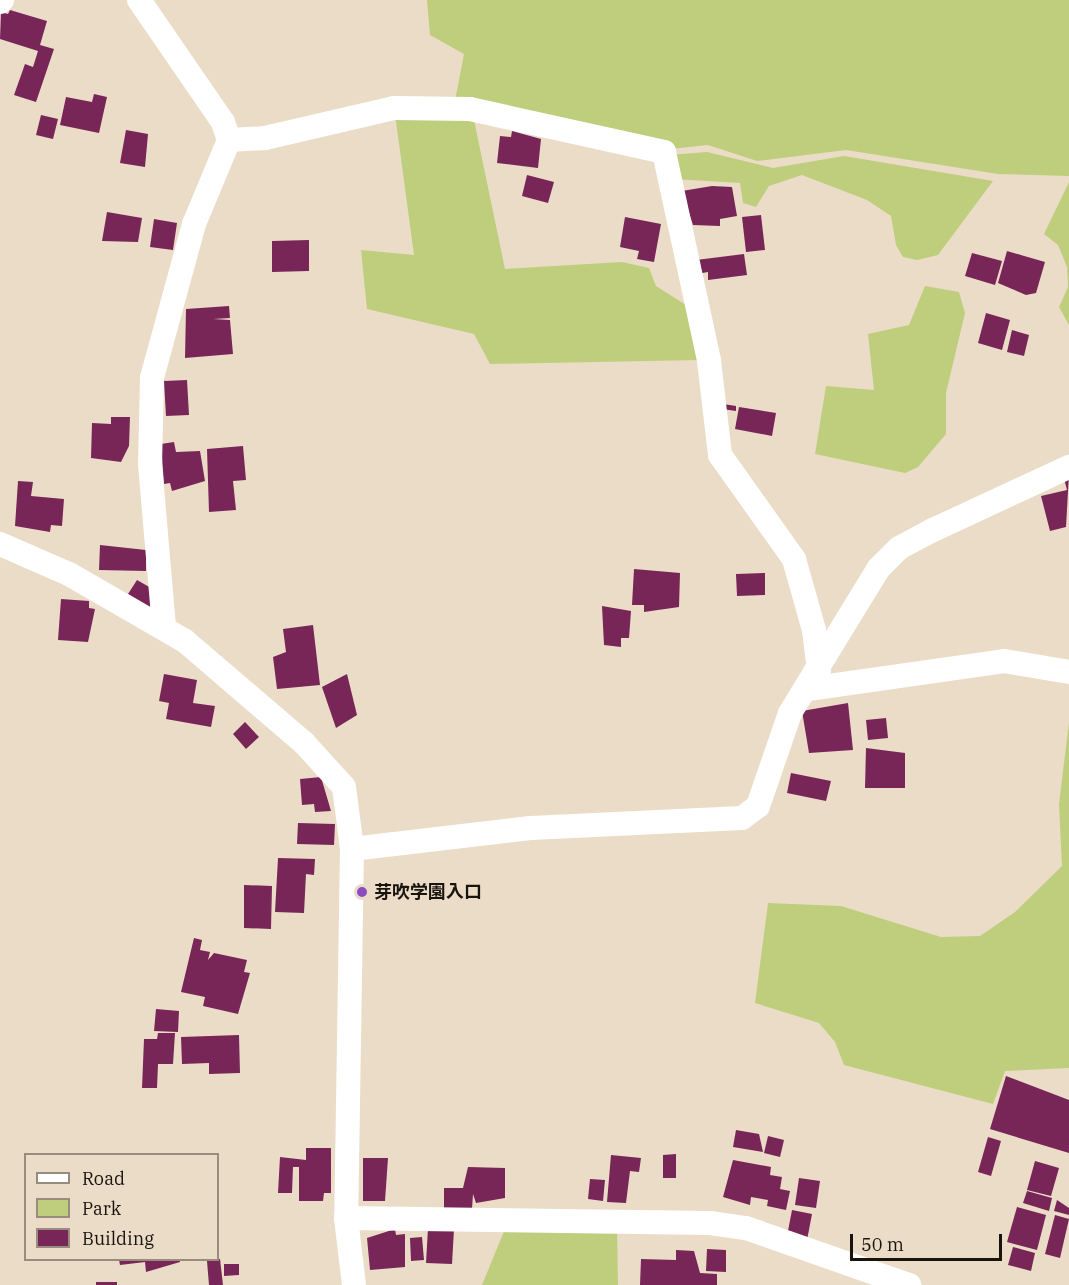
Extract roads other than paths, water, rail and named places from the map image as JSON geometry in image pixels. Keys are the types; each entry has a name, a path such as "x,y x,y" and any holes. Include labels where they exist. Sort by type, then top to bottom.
{"street":[{"path":"139,0 223,122 230,140 194,224 152,378 150,464 164,626"},
{"path":"230,140 265,138 394,108 470,109 664,152 705,339 720,455 794,559 814,630 813,680"},
{"path":"352,849 531,828 742,818 758,806 790,713 813,680 859,597 899,548 1069,468"},
{"path":"0,544 69,573 164,626 336,775 348,797 352,849 346,1218 354,1285"},
{"path":"813,680 1004,662 1069,672"},
{"path":"346,1218 710,1223 746,1228 909,1285"}],"place":[{"name":"芽吹学園入口","path":"362,892"}]}
